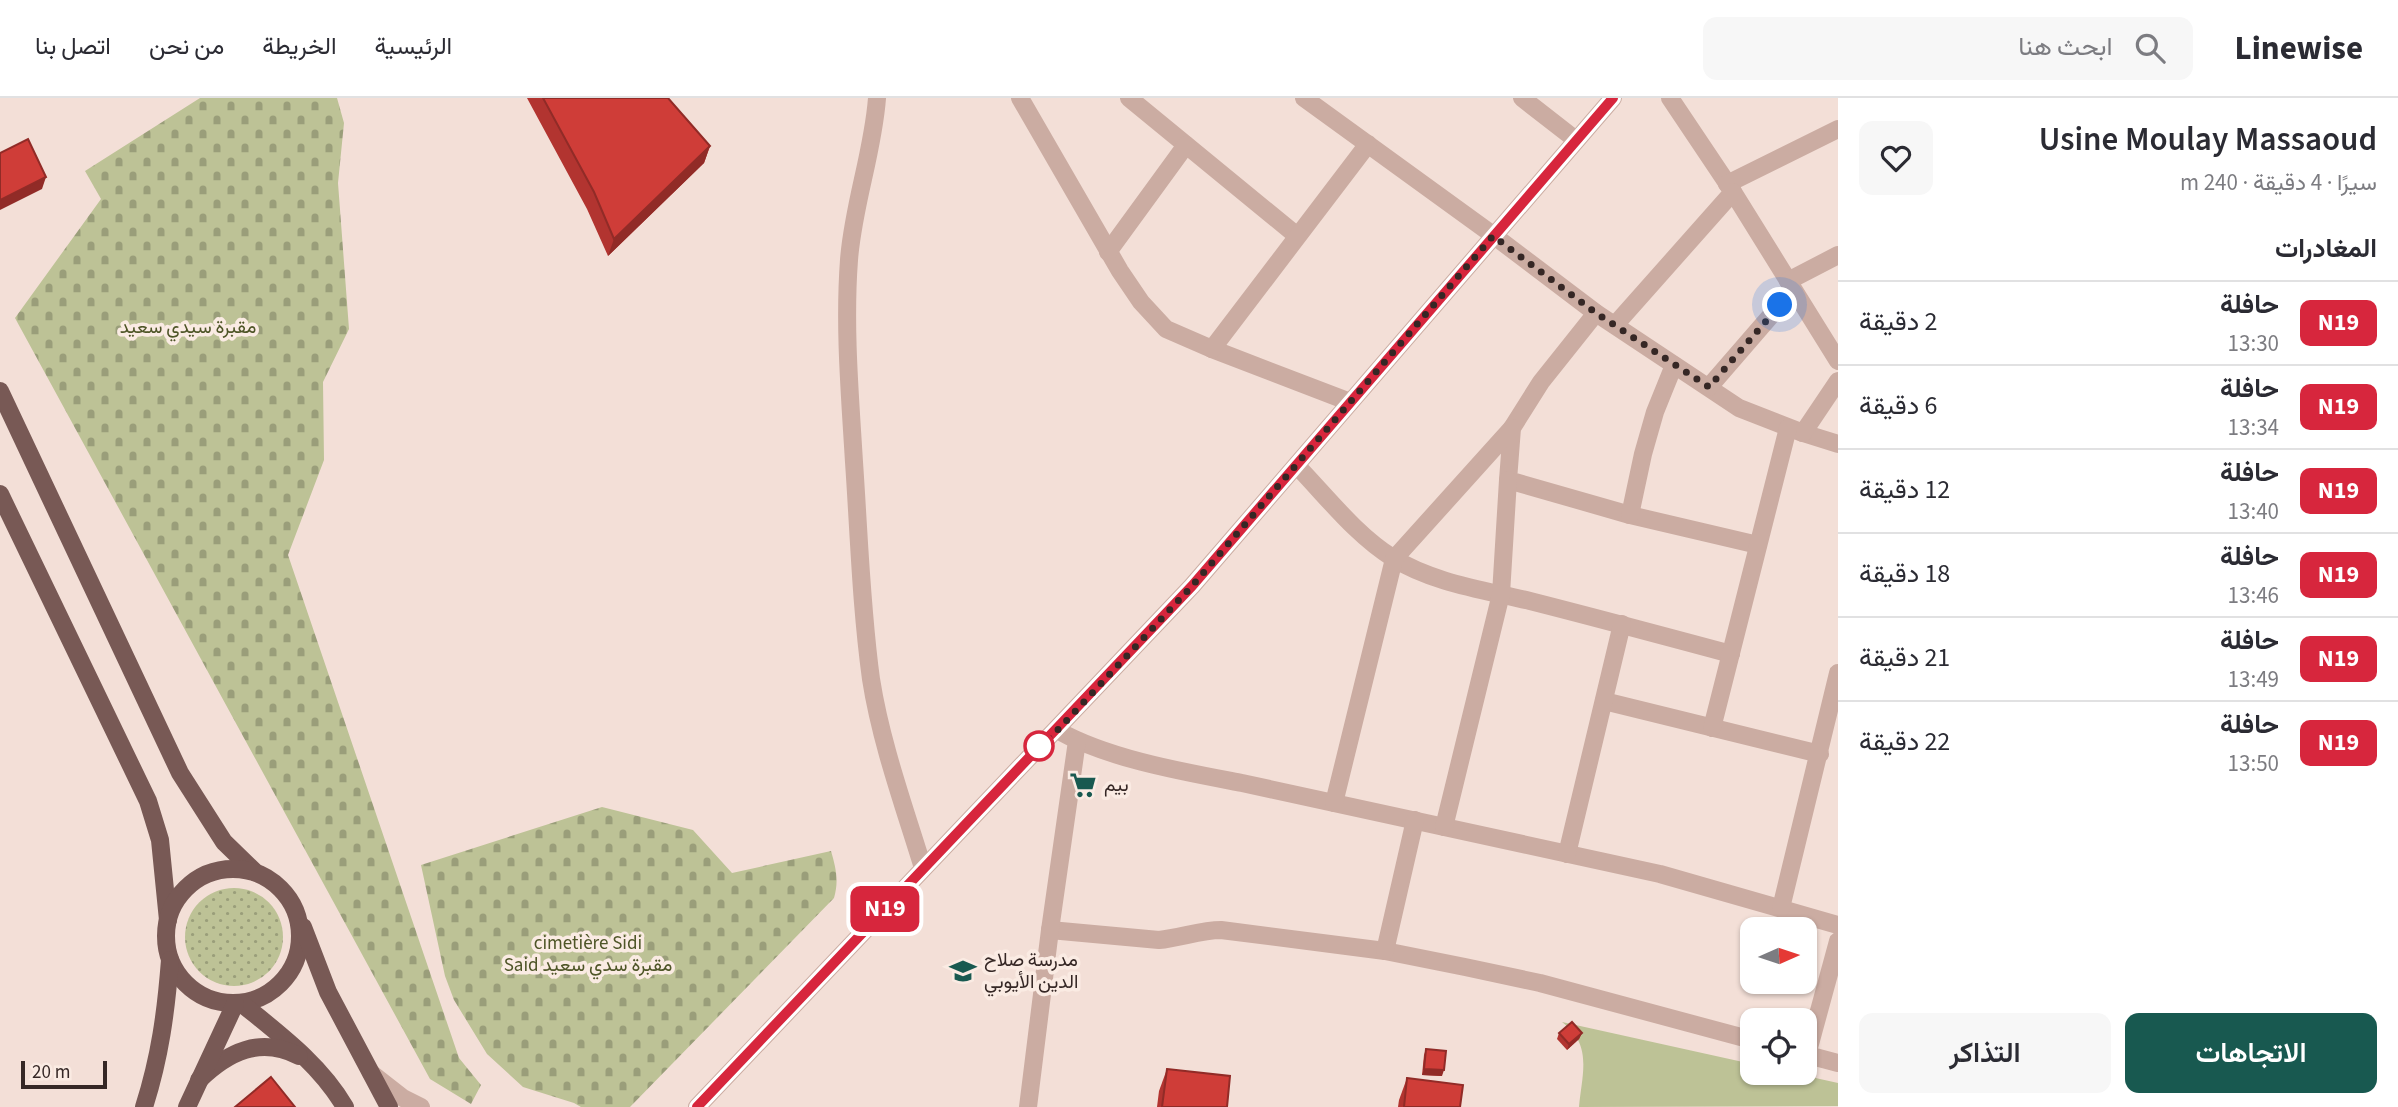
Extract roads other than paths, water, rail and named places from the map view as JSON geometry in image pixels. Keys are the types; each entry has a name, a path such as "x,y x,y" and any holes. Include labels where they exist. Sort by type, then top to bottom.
{"main road":[{"path":"0,391 180,772 224,842 255,872 272,881 286,894 296,912 328,992 389,1107"},
{"path":"0,494 148,801 160,840 167,920 166,940 170,960 165,1022 154,1076 144,1107"},
{"path":"167,920 176,900 191,883 201,877 211,872 233,868 255,872"},
{"path":"170,960 180,979 195,993 214,1001 238,1004 261,998 278,987 291,971 299,952 301,932 296,912"},
{"path":"238,1004 311,1062 328,1081 345,1107"},
{"path":"187,1107 238,1004"},
{"path":"200,1080 217,1062 239,1051 264,1046 289,1051 311,1062"}],"street":[{"path":"877,98 875,128 854,216 849,262 849,378 860,581 875,694 889,758 923,868"},
{"path":"1020,98 1108,252 1141,302 1166,329 1350,402"},
{"path":"1129,98 1296,235"},
{"path":"1304,98 1596,313 1739,408 1838,444"},
{"path":"1522,98 1576,140"},
{"path":"697,1107 1192,586 1613,98"},
{"path":"1670,98 1730,188 1838,361"},
{"path":"1615,325 1730,188 1838,129"},
{"path":"1212,349 1296,235 1368,144"},
{"path":"1108,252 1186,145"},
{"path":"1709,387 1790,285 1838,254"},
{"path":"1334,803 1394,559 1512,429 1541,382 1596,313"},
{"path":"1630,515 1655,412 1674,365"},
{"path":"1712,727 1758,545 1796,430 1838,381"},
{"path":"1444,827 1501,594 1512,429"},
{"path":"1297,466 1360,531 1394,559 1449,581 1731,654"},
{"path":"1508,480 1630,515 1758,545"},
{"path":"1567,854 1622,624"},
{"path":"1781,908 1838,673"},
{"path":"1604,701 1820,754"},
{"path":"1058,730 1077,741 1174,770 1660,874 1838,925"},
{"path":"1028,1107 1077,741"},
{"path":"1385,951 1415,821"},
{"path":"1050,930 1159,940 1221,930 1385,951 1540,983 1740,1037"},
{"path":"1817,1013 1838,941"},
{"path":"1817,1057 1838,1063"},
{"path":"371,1073 403,1098 421,1107"}],"place":[{"name":"بيم","path":"1083,785"},
{"name":"مدرسة صلاح الدين الأيوبي","path":"963,971"}],"park label":[{"name":"مقبرة سيدي سعيد","path":"188,327"},
{"name":"cimetière Sidi Said مقبرة سدي سعيد","path":"588,954"}]}
